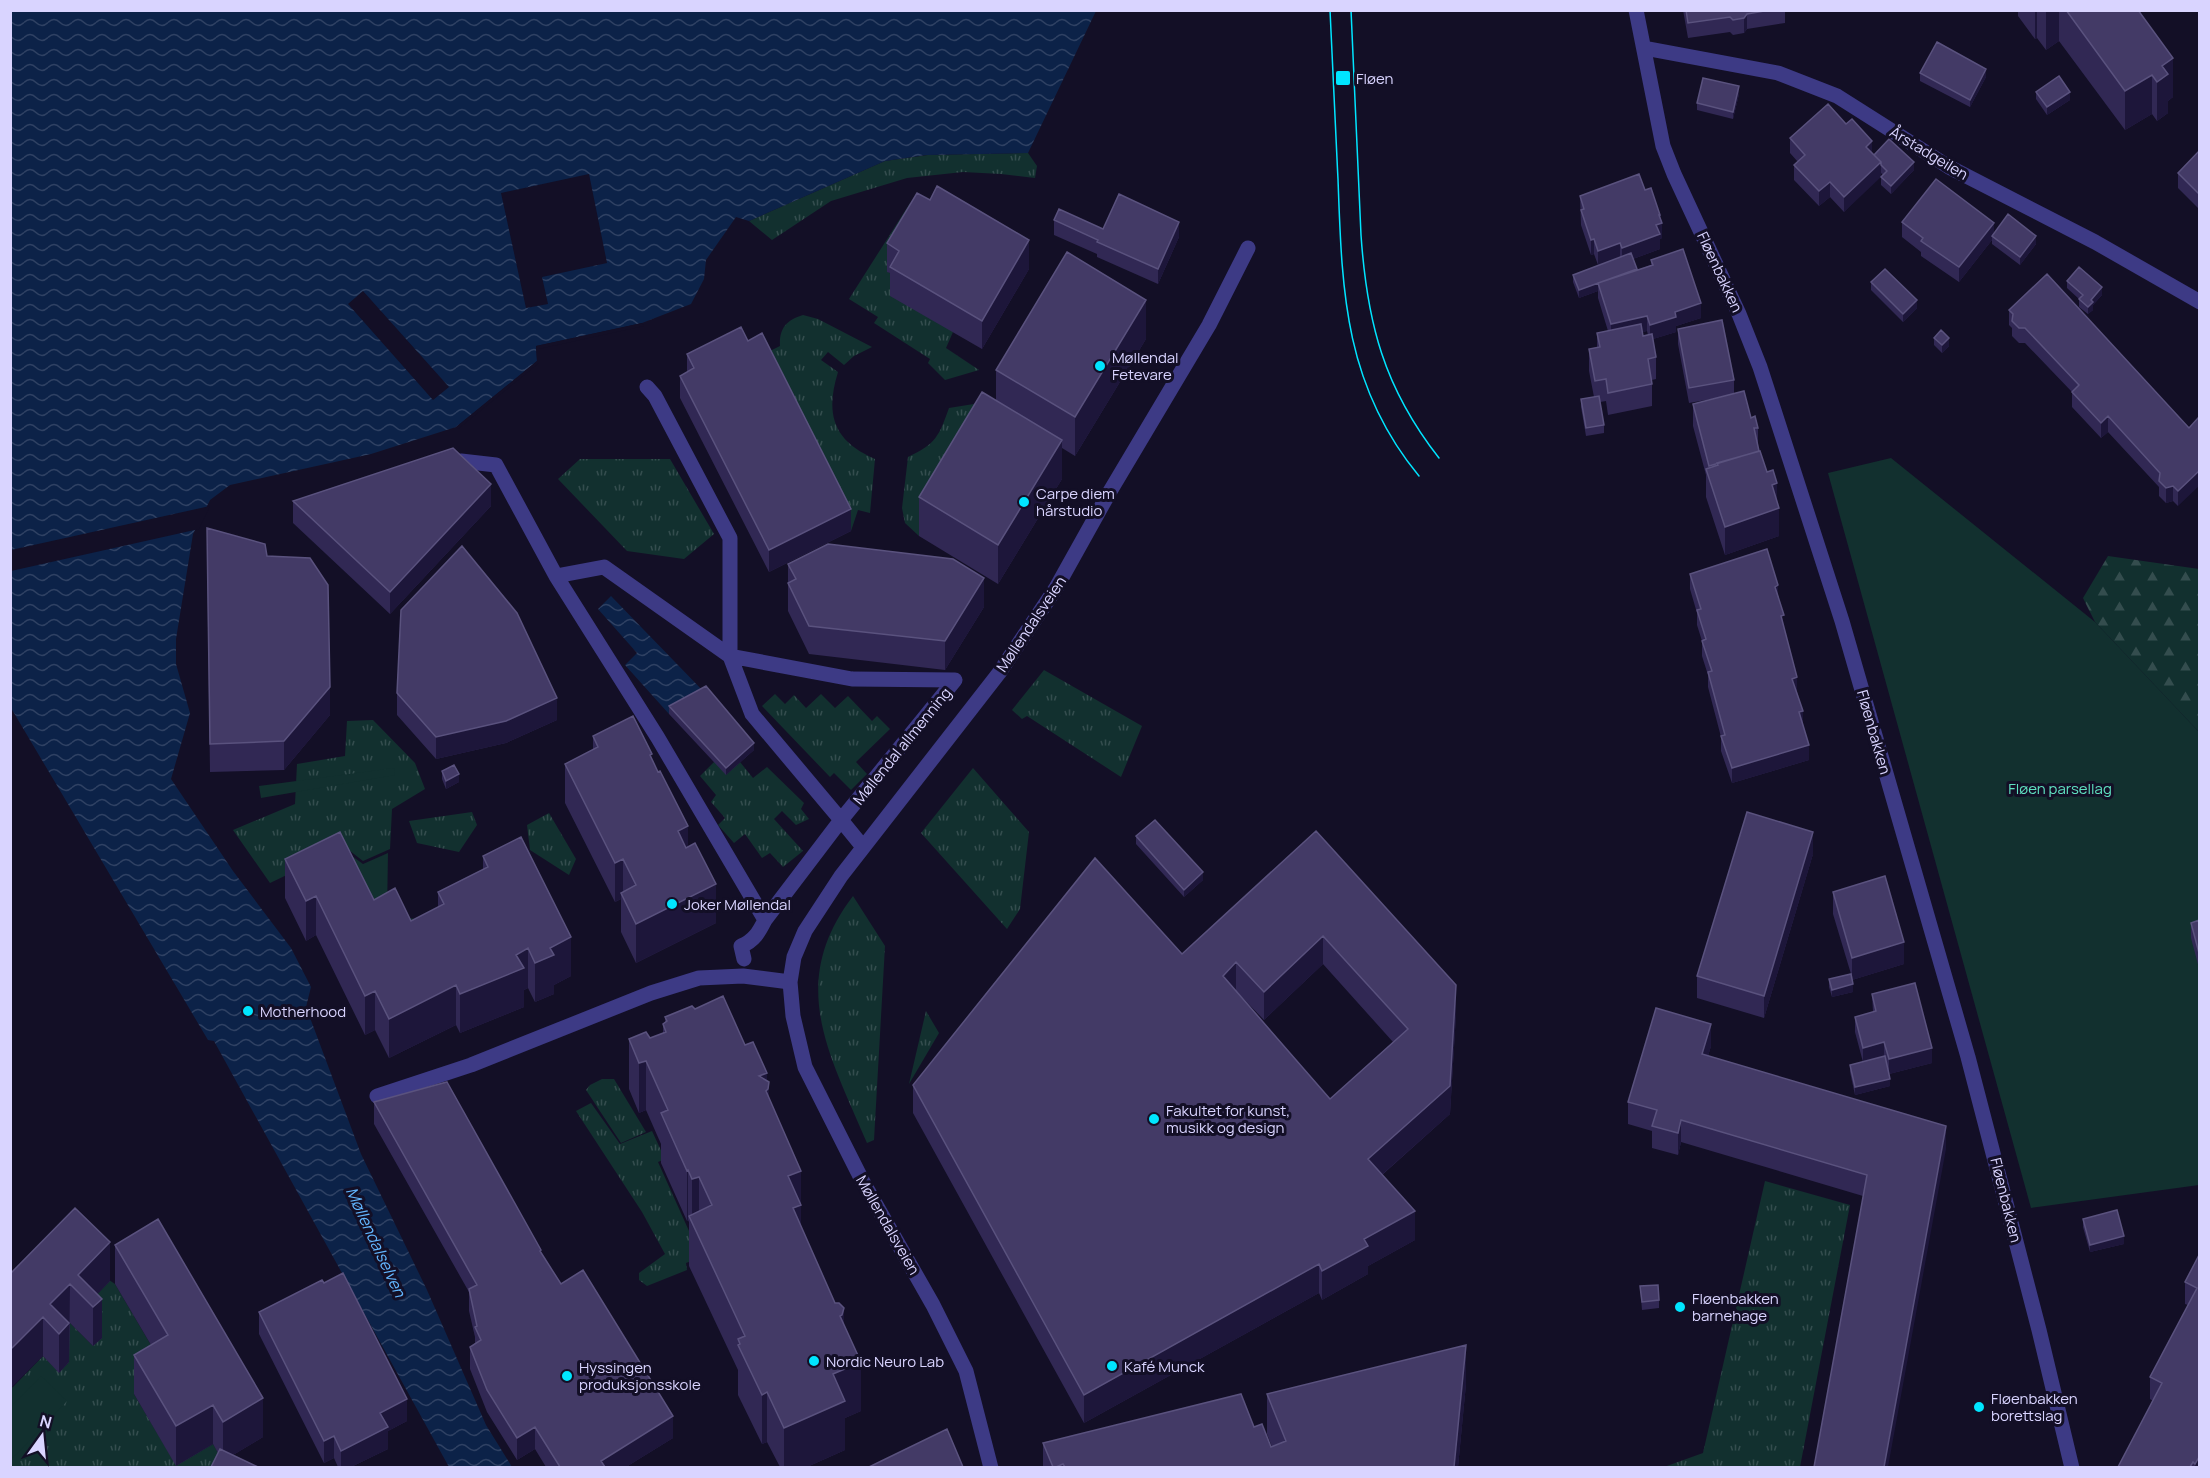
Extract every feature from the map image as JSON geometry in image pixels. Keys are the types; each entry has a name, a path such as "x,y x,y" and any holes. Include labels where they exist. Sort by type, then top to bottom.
{"street":[{"name":"Fløenbakken","path":"1636,10 1663,146 1739,314 1760,367 1842,621 1968,1057 2072,1467"},
{"name":"Årstadgeilen","path":"1644,48 1778,73 1837,96 1949,167 2095,242 2199,302"},
{"name":"Møllendalsveien","path":"992,1467 966,1371 933,1305 862,1182 805,1067 793,1016 790,982 794,957 806,931 863,847 999,673 1056,588 1209,325 1248,248"},
{"name":"Møllendal allmenning","path":"647,387 655,396 730,538 730,656 752,714 863,847"},
{"path":"461,461 496,465 556,576 658,738 765,920"},
{"name":"Møllendal allmenning","path":"556,576 604,567 730,656 852,679 955,681 841,820 765,920 757,936 741,946 744,959"},
{"path":"377,1096 471,1065 651,993 699,978 743,976 790,982"}],"green space":[{"path":"1028,153 1037,166 1035,178 963,172 907,178 831,201 772,240 749,221 885,161 928,155"},
{"path":"910,203 936,218 888,272 899,279 953,332 946,348 979,370 945,380 928,363 930,359 874,323 878,317 849,299"},
{"path":"803,315 818,319 872,347 854,356 844,365 828,352 821,360 838,372 832,401 833,413 841,435 861,452 875,459 870,513 858,510 851,531 762,355 780,346 782,330 792,320"},
{"path":"980,403 996,409 919,536 905,523 902,508 908,457 931,443 942,426 949,408"},
{"name":"Fløen parsellag","path":"1891,458 2095,622 2199,732 2199,1185 2031,1208 1828,473"},
{"path":"580,459 670,459 714,534 684,559 627,551 558,479"},
{"path":"2108,556 2199,569 2199,732 2095,622 2083,598"},
{"path":"1044,670 1142,726 1121,777 1027,716 1022,719 1012,710"},
{"path":"775,694 785,704 794,695 806,708 821,694 835,708 848,696 872,721 877,716 890,729 856,762 867,774 851,790 834,773 830,777 762,706"},
{"path":"373,720 415,763 425,789 392,809 390,849 363,861 345,847 270,883 233,830 295,804 297,764 345,756 347,721"},
{"path":"714,762 740,762 753,778 767,767 804,803 801,809 809,819 796,825 782,811 774,819 803,851 783,867 770,853 762,858 745,834 734,843 718,825 725,818 711,802 716,795 700,776"},
{"path":"394,768 395,775 261,798 259,786"},
{"path":"973,768 1029,832 1020,909 1007,929 921,833"},
{"path":"472,812 477,825 459,852 417,843 409,821"},
{"path":"549,813 576,859 569,875 530,850 527,825"},
{"path":"345,851 363,864 388,853 387,915 438,922 465,889 480,887 489,876 509,869 521,876 483,894 488,906 439,931 444,943 412,958 395,928 374,939 340,871 313,884 307,869"},
{"path":"853,896 885,946 874,1140 867,1143 829,1049 821,1020 818,990 822,959 833,928"},
{"path":"926,1011 939,1033 909,1084"},
{"path":"602,1079 614,1079 646,1132 621,1143 586,1090 590,1085"},
{"path":"591,1103 620,1144 652,1131 665,1159 658,1162 689,1231 698,1231 710,1254 686,1263 687,1270 647,1286 639,1280 639,1273 665,1254 642,1212 576,1111"},
{"path":"1765,1181 1850,1205 1800,1467 1664,1467 1703,1453"},
{"path":"109,1280 115,1284 168,1374 134,1394 176,1465 213,1444 223,1461 222,1468 11,1468 11,1389 43,1356 59,1372 50,1343 70,1323 93,1346 78,1314"},
{"path":"41,1376 67,1401 11,1460 11,1407"}],"water":[{"name":"Møllendalselven","path":"10,11 1096,11 1028,153 926,155 885,161 749,221 736,217 706,260 704,279 691,304 642,323 536,346 537,361 456,427 371,454 230,485 210,500 193,534 176,639 176,664 190,713 171,779 233,871 291,948 311,987 306,1007 361,1154 427,1290 486,1425 512,1467 449,1467 214,1041 208,1040 11,708"},
{"path":"611,596 706,694 669,714 625,665 637,653 598,609"}],"pier":[{"path":"589,174 607,263 542,277 548,304 526,308 501,193"},
{"path":"363,291 449,387 433,400 348,304"},
{"path":"642,323 644,326 539,349 539,363 458,429 456,427 537,361 536,346"},
{"path":"210,506 199,529 11,571 11,550"}],"building":[{"path":"1686,10 1770,10 1747,14 1744,18 1733,20 1730,17 1688,23"},
{"path":"2066,10 2138,10 2173,58 2162,66 2168,74 2157,82 2152,75 2125,91"},
{"path":"1937,42 1986,69 1970,100 1920,73"},
{"path":"2059,76 2070,92 2047,107 2036,92"},
{"path":"1703,78 1739,86 1733,112 1697,103"},
{"path":"1828,104 1846,124 1852,119 1872,141 1866,147 1881,162 1844,197 1830,182 1819,191 1794,165 1805,155 1790,138"},
{"path":"1889,139 1914,162 1891,186 1881,177 1887,171 1874,155"},
{"path":"2199,151 2199,194 2178,173"},
{"path":"1639,174 1645,190 1651,188 1662,223 1656,225 1660,234 1622,248 1620,243 1598,251 1594,239 1591,240 1581,210 1584,209 1580,196"},
{"path":"1936,179 1994,223 1959,267 1921,241 1923,238 1902,222"},
{"path":"937,186 1029,240 982,321 890,267 899,251 887,243 917,193 930,200"},
{"path":"1119,194 1179,222 1158,269 1054,220 1059,209 1103,229"},
{"path":"2008,214 2036,236 2020,257 1992,236"},
{"path":"1683,249 1701,303 1675,312 1676,317 1650,325 1647,316 1611,324 1598,283 1653,265 1651,260"},
{"path":"1067,252 1146,300 1075,417 996,370"},
{"path":"1631,253 1637,269 1579,290 1573,275"},
{"path":"2079,267 2102,287 2088,307 2079,299 2083,295 2067,281"},
{"path":"1885,269 1917,300 1903,314 1871,282"},
{"path":"2047,274 2189,428 2198,418 2199,471 2178,491 2173,486 2166,488 2159,481 2160,473 2108,416 2101,423 2072,392 2079,385 2025,328 2019,328 2012,321 2013,314 2009,310"},
{"path":"1722,320 1734,380 1689,388 1678,329"},
{"path":"1641,324 1643,336 1652,334 1656,357 1648,359 1652,384 1608,393 1606,379 1595,381 1589,349 1600,347 1597,333"},
{"path":"741,327 748,341 762,333 851,509 769,550 680,376 694,368 687,354"},
{"path":"1941,330 1949,338 1942,345 1934,338"},
{"path":"1744,391 1751,418 1755,416 1758,428 1754,428 1759,451 1709,466 1693,404"},
{"path":"982,392 1062,440 998,545 919,497"},
{"path":"1599,396 1604,425 1586,428 1581,399"},
{"path":"453,448 491,484 390,592 293,501"},
{"path":"1760,451 1767,472 1773,470 1777,483 1772,485 1779,508 1725,527 1706,469 1718,465 1717,463"},
{"path":"207,528 265,544 267,556 310,558 328,585 330,687 284,741 210,744"},
{"path":"828,544 953,559 984,578 945,641 809,626 788,583 796,579 788,564"},
{"path":"462,546 517,613 557,698 506,721 436,737 397,693 401,610"},
{"path":"1767,549 1778,585 1775,587 1784,615 1781,616 1797,677 1792,679 1803,711 1799,712 1809,745 1732,768 1721,736 1725,735 1708,672 1712,671 1702,641 1706,639 1697,610 1701,609 1690,574"},
{"path":"706,686 754,743 726,768 669,706"},
{"path":"633,716 652,754 650,755 658,772 660,771 688,826 678,831 686,848 695,843 716,884 636,924 621,893 636,885 623,859 615,863 565,764 598,747 593,736"},
{"path":"454,765 459,774 446,781 442,771"},
{"path":"1747,812 1813,832 1764,996 1697,976"},
{"path":"1155,820 1203,872 1184,890 1136,836"},
{"path":"1316,831 1456,985 1450,1086 1368,1159 1415,1211 1364,1239 1368,1246 1322,1271 1319,1264 1084,1395 913,1085 1095,858 1182,954","holes":["1323,936 1408,1029 1330,1099 1223,976 1236,962 1264,992"]},
{"path":"340,832 374,900 395,888 411,921 444,904 438,892 488,867 483,856 521,837 571,937 550,948 554,955 535,963 528,948 516,955 524,968 460,994 456,985 389,1019 375,991 365,996 316,896 306,901 285,859"},
{"path":"1885,876 1904,942 1852,958 1833,892"},
{"path":"2199,920 2199,953 2191,923"},
{"path":"1851,974 1853,984 1832,990 1829,979"},
{"path":"1915,983 1932,1048 1889,1059 1884,1042 1863,1048 1855,1017 1876,1011 1872,994"},
{"path":"723,996 745,1045 753,1042 767,1073 759,1076 769,1082 766,1091 801,1171 788,1176 801,1205 793,1208 835,1303 839,1303 844,1308 840,1316 861,1362 833,1374 845,1401 784,1428 767,1392 762,1395 738,1345 740,1344 738,1339 745,1336 689,1216 712,1205 699,1177 692,1179 687,1171 661,1113 668,1110 646,1061 639,1063 629,1039 646,1032 650,1038 666,1032 663,1024 667,1021 665,1017 692,1006 695,1009"},
{"path":"1656,1008 1711,1024 1702,1054 1946,1126 1884,1467 1814,1467 1867,1175 1681,1120 1678,1133 1652,1126 1657,1110 1628,1102"},
{"path":"1885,1056 1890,1079 1855,1087 1850,1065"},
{"path":"447,1082 540,1251 561,1284 583,1270 673,1416 601,1461 605,1467 560,1467 535,1427 517,1438 487,1390 470,1347 481,1340 475,1327 477,1326 469,1289 477,1285 374,1102"},
{"path":"75,1208 110,1242 78,1275 102,1299 93,1307 70,1284 50,1304 69,1323 59,1334 43,1317 10,1350 10,1274"},
{"path":"2117,1210 2124,1236 2090,1245 2083,1219"},
{"path":"158,1219 263,1398 223,1422 213,1405 176,1426 134,1355 168,1335 115,1245"},
{"path":"2199,1255 2199,1457 2190,1467 2118,1467 2162,1383 2150,1377 2197,1288 2185,1282"},
{"path":"343,1273 407,1399 380,1413 388,1427 341,1451 334,1436 324,1441 259,1312 322,1280 324,1283"},
{"path":"1658,1285 1659,1300 1642,1302 1640,1286"},
{"path":"1466,1345 1454,1467 1065,1467 1063,1464 1053,1467 1043,1443 1241,1394 1254,1427 1262,1424 1271,1447 1286,1441 1267,1394"},
{"path":"947,1429 963,1467 869,1467"},
{"path":"220,1449 258,1467 211,1467"}],"tram line":[{"path":"1330,10 1342,260 1352,335 1361,372 1375,407 1394,442 1419,476"},
{"path":"1351,10 1361,235 1368,297 1374,326 1392,380 1404,406 1439,458"}],"place":[{"name":"Fløen","path":"1343,78"},
{"name":"Møllendal Fetevare","path":"1100,366"},
{"name":"Carpe diem hårstudio","path":"1024,502"},
{"name":"Joker Møllendal","path":"672,904"},
{"name":"Motherhood","path":"248,1011"},
{"name":"Fakultet for kunst, musikk og design","path":"1154,1119"},
{"name":"Fløenbakken barnehage","path":"1680,1307"},
{"name":"Nordic Neuro Lab","path":"814,1361"},
{"name":"Kafé Munck","path":"1112,1366"},
{"name":"Hyssingen produksjonsskole","path":"567,1376"},
{"name":"Fløenbakken borettslag","path":"1979,1407"}]}
